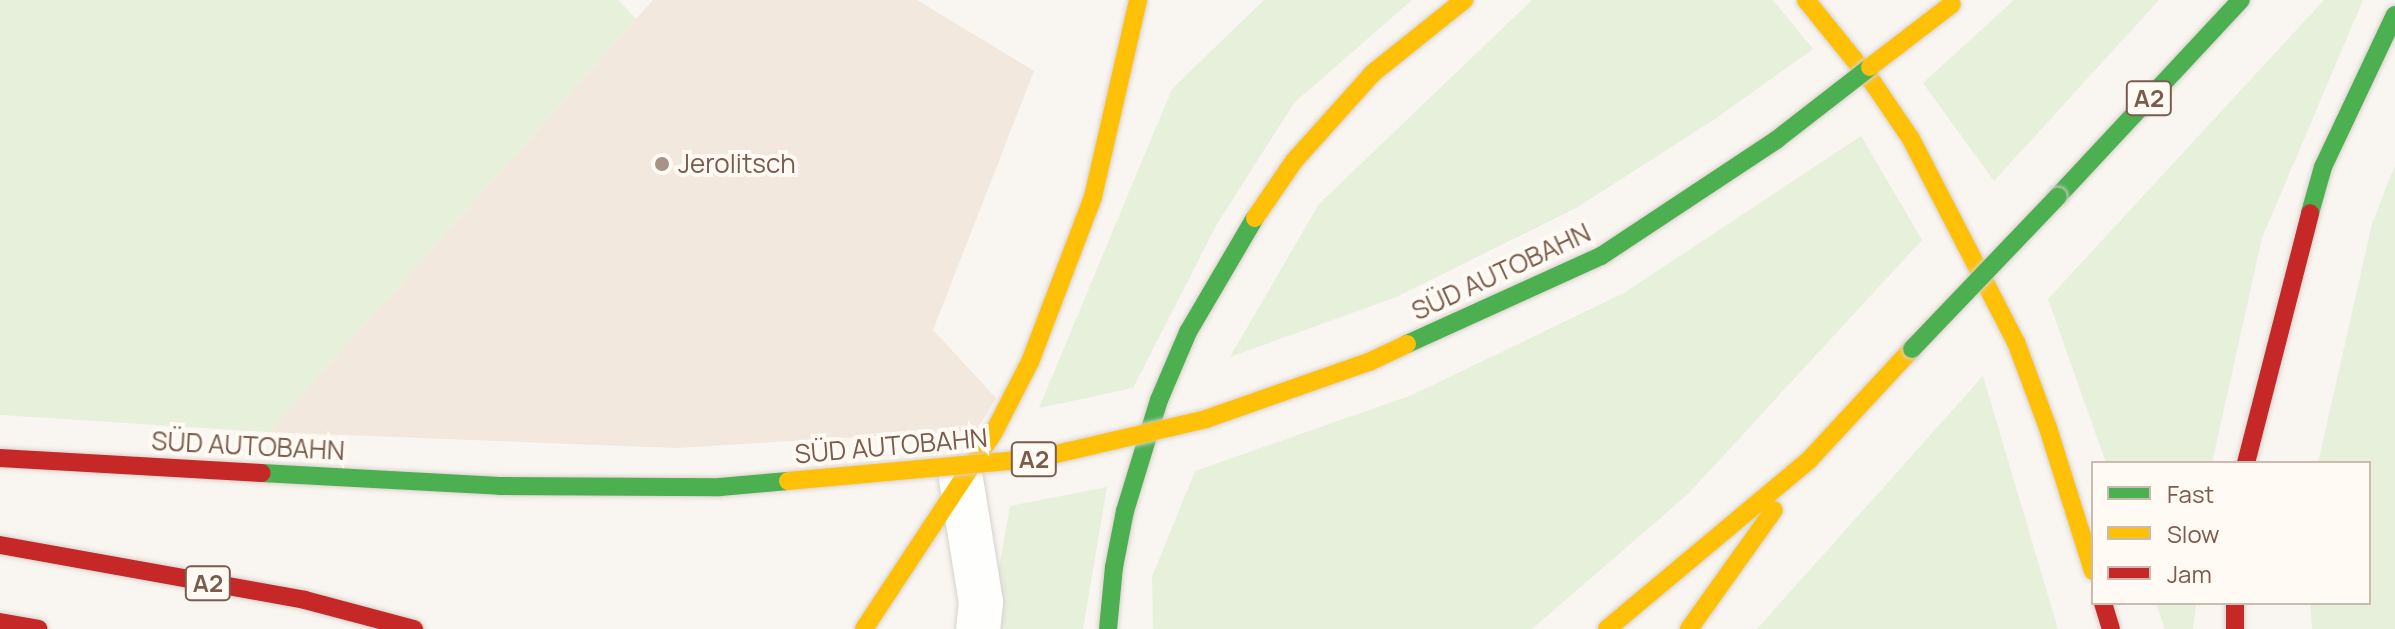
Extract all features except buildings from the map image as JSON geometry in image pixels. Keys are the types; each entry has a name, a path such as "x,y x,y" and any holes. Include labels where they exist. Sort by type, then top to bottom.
{"main road":[{"path":"864,629 994,432 1030,362 1093,197 1110,135 1138,0"},
{"path":"1108,629 1114,567 1125,511 1159,400 1188,332 1229,259 1294,161 1373,73 1464,0"},
{"path":"1806,0 1873,83 1911,139 2016,342 2048,428 2091,565"},
{"name":"A2","path":"1607,629 1810,459 2241,0"},
{"name":"SÜD AUTOBAHN","path":"0,458 500,486 704,487 1039,458 1206,419 1369,362 1601,256 1776,140 1954,2"},
{"path":"2246,461 2280,319 2323,167 2395,15"},
{"path":"1689,629 1810,459"},
{"name":"A2","path":"0,545 305,600 414,629"},
{"path":"2104,605 2111,629"},
{"path":"2235,605 2235,629"},
{"path":"0,622 38,629"}],"street":[{"path":"961,479 981,602 978,629"}],"shaded area":[{"path":"653,0 917,0 1034,71 933,330 996,398 977,430 676,448 269,432"}],"green space":[{"path":"0,0 618,0 636,19 269,432 0,415"},
{"path":"1264,0 1412,0 1294,103 1217,224 1133,388 1039,408 1172,89"},
{"path":"1532,0 1773,0 1813,49 1715,119 1576,208 1394,298 1230,357 1319,204"},
{"path":"2014,0 2159,0 1994,181 1923,83"},
{"path":"2324,0 2363,0 2262,238 2212,461 2105,461 2048,299"},
{"path":"1861,136 1922,240 1688,494 1532,629 1153,629 1152,577 1195,471 1412,395 1624,293"},
{"path":"2395,165 2395,629 2312,629 2310,605 2371,605 2371,461 2318,461 2372,224"},
{"path":"1983,376 2058,629 1757,629"},
{"path":"1107,487 1083,629 988,629 1010,506"},
{"path":"2157,605 2196,605 2193,629 2165,629"}],"traffic: fast":[{"path":"2058,196 2241,0"},
{"path":"2310,213 2323,167 2395,15"},
{"path":"1407,344 1601,256 1776,140 1870,67"},
{"path":"1912,349 2058,196"},
{"path":"1108,629 1114,567 1125,511 1159,400 1188,332 1255,218"},
{"path":"262,473 500,486 720,487 788,481"}],"traffic: slow":[{"path":"864,629 994,432 1030,362 1093,197 1138,0"},
{"path":"1255,218 1294,161 1373,73 1464,0"},
{"path":"1806,0 1873,83 1911,139 2016,342 2048,428 2091,565"},
{"path":"1870,67 1952,4"},
{"path":"788,481 1039,458 1206,419 1369,362 1407,344"},
{"path":"1607,629 1810,459 1912,349"},
{"path":"1689,629 1774,510"}],"traffic: jam":[{"path":"2247,461 2310,213"},
{"path":"0,458 262,473"},
{"path":"0,545 305,600 414,629"},
{"path":"2104,605 2111,629"},
{"path":"2235,605 2235,629"},
{"path":"0,622 38,629"}],"place":[{"name":"Jerolitsch","path":"662,164"}]}
